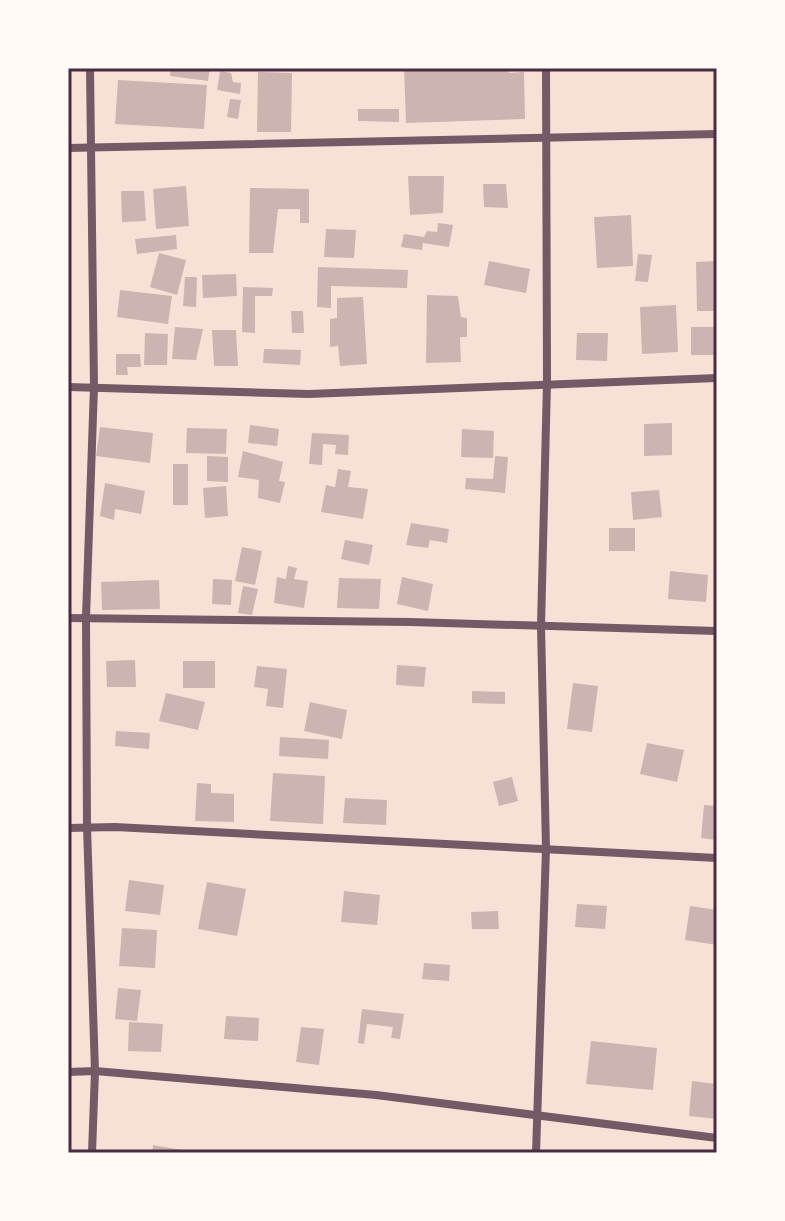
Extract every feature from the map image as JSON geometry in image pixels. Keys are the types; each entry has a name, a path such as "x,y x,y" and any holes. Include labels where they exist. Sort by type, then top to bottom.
{"street":[{"path":"90,68 94,387 86,617 87,827 95,1071 92,1153"},
{"path":"536,1153 546,849 541,626 547,383 546,68"},
{"path":"68,148 717,134"},
{"path":"68,387 309,394 717,378"},
{"path":"68,618 717,631"},
{"path":"68,828 717,858"},
{"path":"68,1072 95,1071 376,1095 717,1138"}],"building":[{"path":"171,68 210,68 208,81 170,76"},
{"path":"404,68 508,68 509,73 524,72 525,119 406,123"},
{"path":"220,71 231,73 233,82 241,83 240,94 217,90"},
{"path":"258,72 292,73 291,132 257,132"},
{"path":"118,80 207,85 204,129 115,124"},
{"path":"230,99 241,100 238,119 227,117"},
{"path":"358,109 399,109 399,122 358,121"},
{"path":"408,176 444,176 443,213 410,215"},
{"path":"483,184 506,184 508,208 484,207"},
{"path":"186,186 189,226 156,229 153,189"},
{"path":"250,188 309,189 309,223 300,223 300,209 278,209 273,253 249,253"},
{"path":"121,191 144,191 146,221 122,222"},
{"path":"631,215 633,266 597,268 594,217"},
{"path":"438,223 453,225 449,247 423,243 422,250 401,247 404,234 424,237 427,231 437,232"},
{"path":"326,229 356,230 354,258 324,257"},
{"path":"176,235 177,249 137,254 135,239"},
{"path":"159,253 186,260 177,295 150,287"},
{"path":"638,254 652,255 648,282 635,281"},
{"path":"489,261 530,269 526,293 484,285"},
{"path":"717,261 717,311 697,311 696,262"},
{"path":"318,267 408,270 407,288 331,286 331,308 317,307"},
{"path":"236,274 237,296 203,298 202,275"},
{"path":"185,277 197,277 196,307 183,306"},
{"path":"243,287 273,288 272,296 255,296 255,333 242,332"},
{"path":"120,290 172,296 168,324 117,317"},
{"path":"427,295 458,296 461,317 467,318 467,337 460,337 461,362 426,363"},
{"path":"363,297 367,364 340,366 338,346 330,347 330,319 337,318 337,298"},
{"path":"676,305 678,352 642,354 640,307"},
{"path":"291,311 303,311 304,333 292,333"},
{"path":"175,327 203,329 196,360 172,359"},
{"path":"691,327 717,327 717,355 691,355"},
{"path":"212,330 236,330 238,366 214,366"},
{"path":"145,333 168,334 167,365 144,365"},
{"path":"577,333 608,333 607,361 576,360"},
{"path":"264,349 301,350 300,365 263,363"},
{"path":"116,354 140,354 141,367 127,367 128,375 116,375"},
{"path":"672,423 672,455 644,456 644,424"},
{"path":"250,425 279,429 277,446 248,443"},
{"path":"100,427 153,433 150,463 96,456"},
{"path":"187,428 227,429 226,454 186,453"},
{"path":"462,429 494,431 493,458 461,457"},
{"path":"312,433 349,435 348,455 335,454 336,445 323,444 322,465 309,464"},
{"path":"243,451 283,462 279,481 285,482 280,503 258,498 259,480 238,477"},
{"path":"207,456 228,457 228,482 207,481"},
{"path":"495,456 508,457 505,493 465,489 466,478 493,479"},
{"path":"173,464 188,464 188,505 173,505"},
{"path":"338,469 351,471 348,487 368,489 363,519 321,512 326,485 335,487"},
{"path":"105,483 145,491 141,514 115,509 114,520 100,516"},
{"path":"226,486 228,516 205,518 203,488"},
{"path":"659,490 662,517 633,520 631,492"},
{"path":"411,523 449,529 447,543 430,540 428,548 406,545"},
{"path":"609,528 635,528 635,551 609,551"},
{"path":"345,540 373,545 369,565 341,559"},
{"path":"242,547 262,551 255,585 235,581"},
{"path":"288,566 297,568 294,579 308,581 304,608 274,603 277,577 286,579"},
{"path":"670,571 708,575 706,602 668,599"},
{"path":"402,577 433,584 428,611 397,604"},
{"path":"339,578 381,579 379,609 337,608"},
{"path":"213,579 232,580 231,605 212,604"},
{"path":"159,580 160,609 102,610 101,582"},
{"path":"243,586 258,589 252,615 238,613"},
{"path":"135,660 136,687 107,687 106,661"},
{"path":"183,661 215,661 215,688 183,688"},
{"path":"397,665 426,667 424,687 396,685"},
{"path":"257,666 287,669 283,708 266,706 268,689 254,687"},
{"path":"573,683 598,686 592,732 567,729"},
{"path":"472,691 505,692 505,704 472,703"},
{"path":"166,693 205,702 198,730 159,721"},
{"path":"310,702 347,710 342,739 304,731"},
{"path":"116,731 150,733 149,749 115,746"},
{"path":"280,737 329,740 328,759 279,756"},
{"path":"647,743 684,750 677,782 640,774"},
{"path":"273,773 325,776 323,824 270,821"},
{"path":"512,777 518,801 499,806 493,782"},
{"path":"197,783 211,784 211,793 234,794 234,822 195,821"},
{"path":"345,798 387,800 386,825 343,823"},
{"path":"704,805 717,806 717,840 701,838"},
{"path":"129,880 164,885 160,915 125,911"},
{"path":"207,882 246,889 237,936 198,929"},
{"path":"344,891 380,895 377,925 341,922"},
{"path":"577,904 607,906 605,929 575,927"},
{"path":"690,906 717,910 717,945 685,940"},
{"path":"498,911 499,929 472,929 471,912"},
{"path":"122,928 157,930 155,968 119,966"},
{"path":"424,963 450,965 449,981 422,979"},
{"path":"118,988 141,990 137,1021 115,1019"},
{"path":"362,1009 404,1014 400,1039 391,1038 393,1027 367,1024 364,1044 358,1043"},
{"path":"226,1016 259,1018 258,1041 224,1039"},
{"path":"129,1022 163,1024 161,1052 128,1051"},
{"path":"301,1027 324,1029 319,1065 296,1062"},
{"path":"591,1041 657,1048 653,1090 586,1084"},
{"path":"692,1081 717,1084 717,1119 689,1116"},
{"path":"153,1145 182,1150 181,1153 152,1153"}]}
